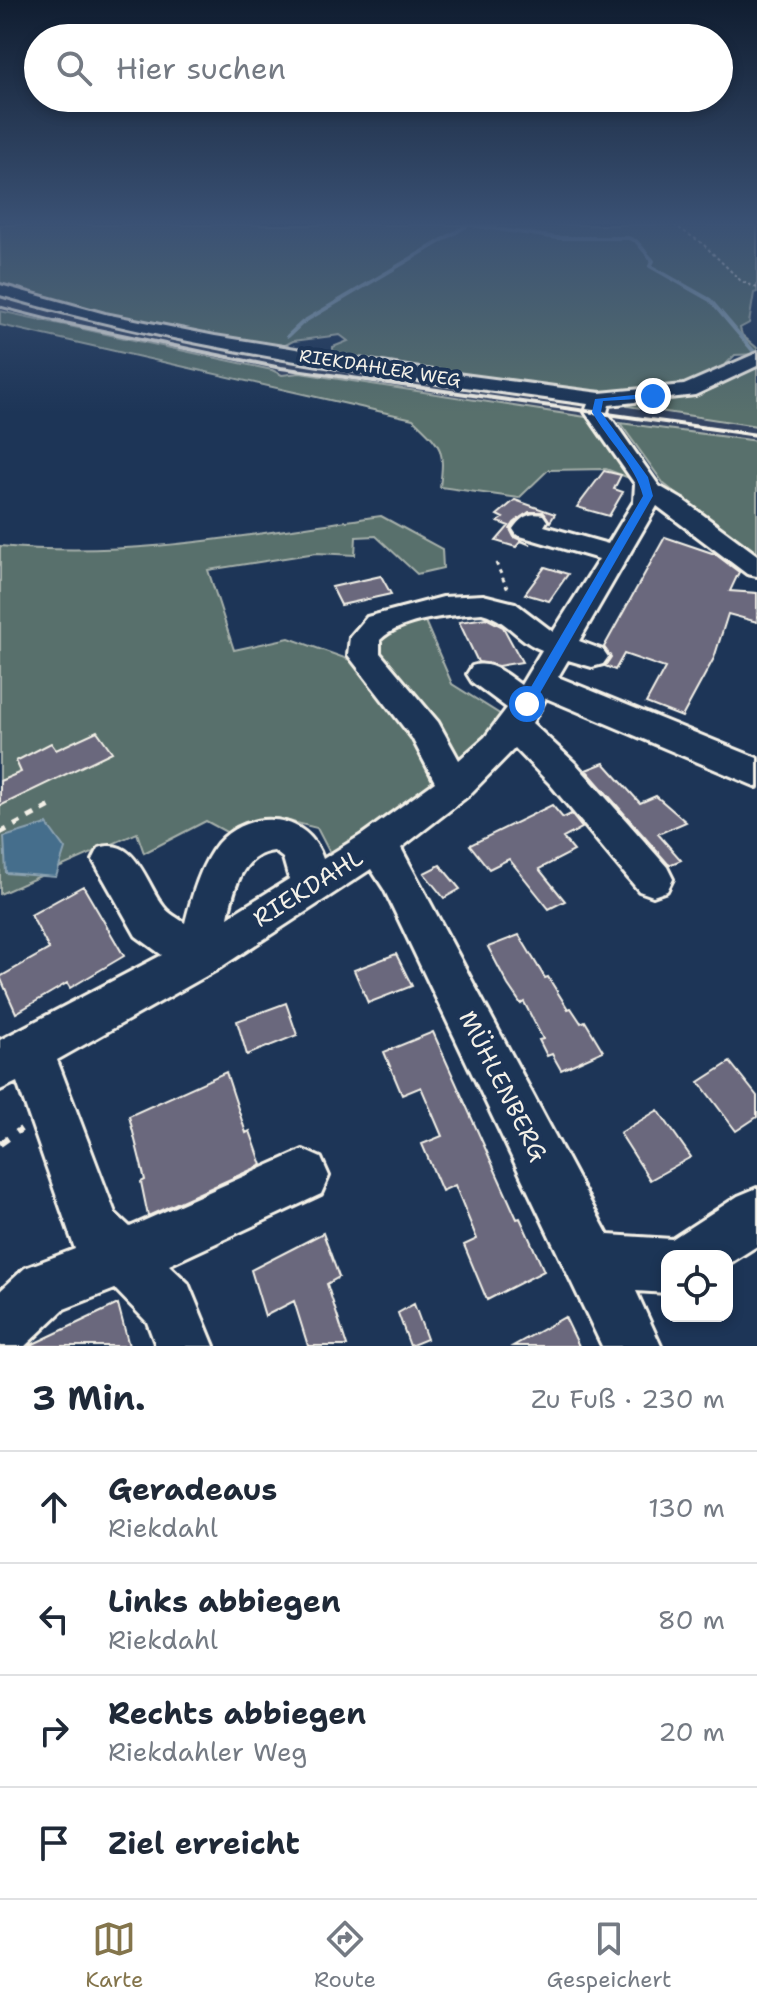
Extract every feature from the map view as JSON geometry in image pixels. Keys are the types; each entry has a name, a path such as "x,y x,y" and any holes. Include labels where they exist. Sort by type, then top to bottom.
{"street":[{"name":"RIEKDAHLER WEG","path":"0,290 102,319 215,342 600,408 688,391 757,359"},
{"path":"555,412 600,408 674,505 757,568"},
{"name":"RIEKDAHL","path":"15,1058 200,957 377,845 455,786 577,652 616,555 647,501 653,480"},
{"path":"534,521 526,529 616,555"},
{"path":"455,786 426,731 364,655 365,637 378,624 443,606 483,604 505,610 523,621 536,637 577,652"},
{"path":"483,674 527,704 757,773"},
{"path":"527,704 563,774 653,879"},
{"path":"113,860 151,923 200,957 208,905 231,855 253,838 281,835 300,849 311,886"},
{"name":"MÜHLENBERG","path":"377,845 398,877 632,1346"},
{"path":"15,1058 95,1231 168,1303 185,1346"},
{"path":"0,1330 45,1288 124,1258 303,1176"},
{"path":"702,1250 757,1215"},
{"path":"592,1262 661,1265"}],"path":[{"path":"0,833 56,803"}],"shaded area":[{"path":"0,297 95,322 197,343 757,426 757,441 606,419 552,417 550,411 275,377 0,317"},
{"path":"47,824 65,849 56,877 6,873 4,837"}],"green space":[{"path":"7,288 757,288 749,323 740,328 742,335 757,348 757,354 735,355 726,368 672,390 640,393 524,386 358,362 333,354 333,347 348,341 340,335 293,341 278,349 122,319"},
{"path":"0,311 272,370 282,375 300,373 592,418 637,481 606,469 548,470 519,498 440,487 442,463 439,448 413,419 0,325"},
{"path":"757,365 757,426 627,406 628,402 665,399 715,388"},
{"path":"620,423 757,441 757,557 664,484"},
{"path":"381,516 442,549 443,568 417,574 376,536 356,537 355,555 316,553 208,570 234,650 289,638 353,661 445,777 332,857 317,828 277,818 228,833 206,821 144,853 137,833 0,894 0,546 48,549 143,547"},
{"path":"421,612 452,684 514,723 455,786 365,637"}],"building":[{"path":"604,471 621,475 614,489 623,492 609,516 577,507"},
{"path":"515,500 555,514 550,522 543,512 529,512 514,523 510,529 514,537 531,545 521,541 516,547 496,541 509,526 498,522 503,518 497,515"},
{"path":"665,537 715,554 739,572 730,591 757,593 757,622 728,614 714,658 682,717 646,703 665,668 624,654 615,670 605,666 611,657 604,647"},
{"path":"545,567 568,574 549,601 525,594"},
{"path":"381,576 391,594 341,605 332,587"},
{"path":"486,618 503,627 522,662 498,666 478,662 459,622"},
{"path":"97,731 112,752 0,806 0,781 21,772 16,761 51,743 56,750"},
{"path":"604,763 640,803 656,796 686,822 658,834 681,860 669,865 586,770"},
{"path":"552,805 563,818 571,814 582,828 563,838 574,851 539,869 565,901 549,909 509,859 489,869 470,845"},
{"path":"440,865 460,889 444,898 424,873"},
{"path":"83,886 124,956 70,988 67,983 16,1013 0,977 49,949 31,915"},
{"path":"519,935 545,978 548,977 568,1009 571,1008 581,1023 585,1021 603,1051 561,1070 552,1054 547,1056 539,1040 543,1039 524,1002 521,1004 508,985 488,947"},
{"path":"396,954 412,986 368,1003 354,970"},
{"path":"286,1003 297,1035 247,1055 237,1021"},
{"path":"433,1032 517,1219 520,1218 544,1271 487,1300 464,1245 477,1239 455,1185 442,1191 422,1144 442,1136 421,1087 402,1095 384,1052"},
{"path":"730,1062 757,1096 757,1117 736,1131 699,1082"},
{"path":"226,1072 246,1133 250,1131 262,1165 148,1216 141,1182 145,1180 129,1116"},
{"path":"658,1110 691,1157 650,1180 620,1133"},
{"path":"323,1233 339,1277 327,1284 347,1346 308,1346 294,1301 265,1316 251,1270"},
{"path":"118,1304 129,1346 29,1346 31,1345"},
{"path":"414,1304 427,1339 410,1346 398,1313"},
{"path":"565,1317 579,1346 513,1346"}],"waterway":[{"path":"288,336 303,322 361,288"},
{"path":"688,288 710,300 755,353"}],"railway":[{"path":"0,307 56,321"},
{"path":"56,321 281,368 757,435"},
{"path":"56,321 63,323"}],"route":[{"path":"527,704 647,501 647,484 643,477 596,412 600,399 653,396"}]}
